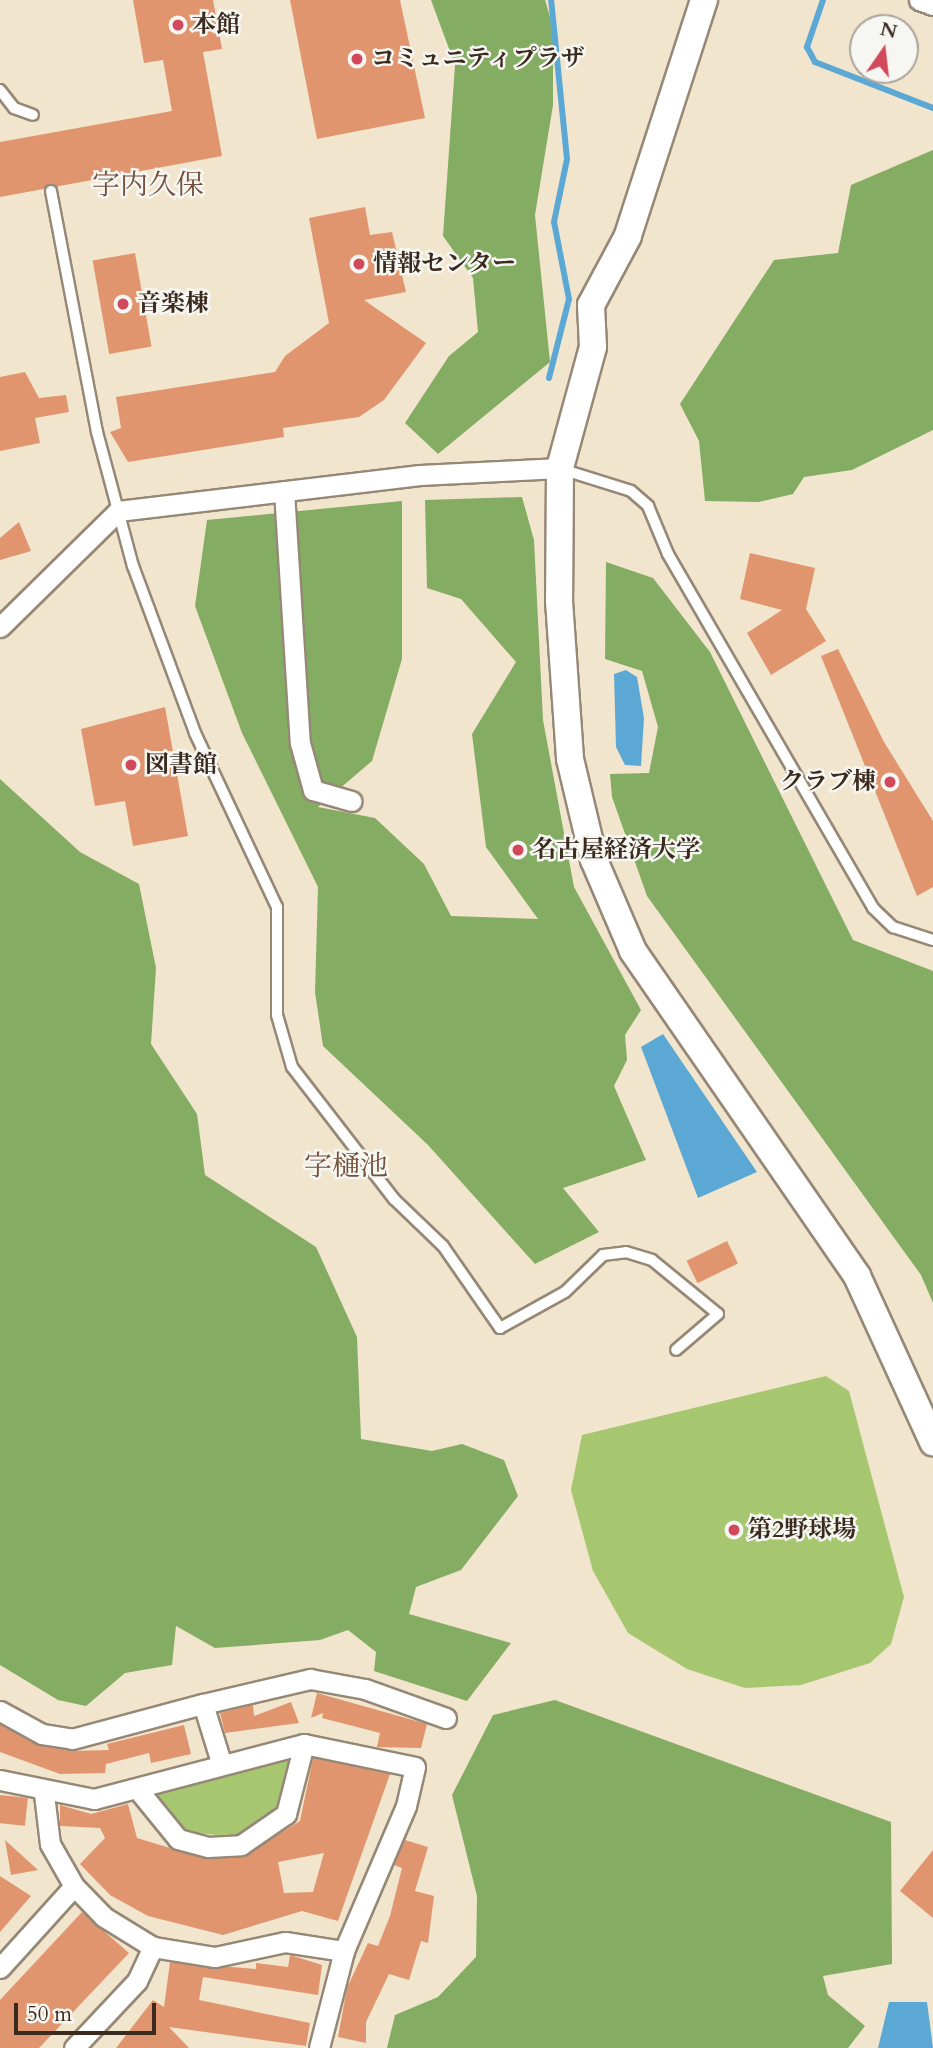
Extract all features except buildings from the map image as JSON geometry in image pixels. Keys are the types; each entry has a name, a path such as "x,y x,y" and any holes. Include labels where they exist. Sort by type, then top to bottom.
{"street":[{"path":"704,0 628,236 591,305 593,348 560,468 566,712 580,808 599,871 659,993 811,1202 857,1276 933,1442"},
{"path":"919,0 933,5"},
{"path":"0,627 118,510 284,491 560,468"},
{"path":"284,491 300,743 313,790 351,801"},
{"path":"0,1711 43,1734 72,1739 310,1679 365,1689 446,1718"},
{"path":"203,1704 221,1762"},
{"path":"139,1791 178,1839 208,1847 241,1845 286,1814 304,1744"},
{"path":"0,1780 44,1794 94,1799 139,1791 221,1762 304,1744 415,1767 406,1807 344,1951 318,2048"},
{"path":"44,1794 50,1844 74,1886 104,1917 153,1947 215,1957 285,1942 344,1951"},
{"path":"0,1968 74,1886"},
{"path":"74,2048 137,1981 153,1947"}],"lane":[{"path":"0,90 14,107 33,115"},
{"path":"51,191 118,510 195,733 277,907 277,1015 292,1067 394,1199 443,1245 500,1328 565,1292 603,1255 626,1252 652,1260 718,1314 676,1350"},
{"path":"560,468 631,491 648,506 668,554 873,908 893,927 933,940"}],"green space":[{"path":"431,0 545,0 553,27 553,105 535,215 550,362 438,454 405,423 449,356 478,332 473,278 443,236 455,65"},
{"path":"933,150 933,430 852,470 804,477 793,494 759,502 705,501 699,441 680,404 774,260 838,253 851,185"},
{"path":"522,497 534,540 543,720 574,887 641,1010 625,1035 627,1060 614,1086 646,1160 563,1188 599,1232 535,1264 428,1145 323,1046 315,992 318,887 242,733 195,606 207,520 402,501 402,659 372,761 318,807 375,818 424,864 451,916 538,919 486,847 472,734 516,662 461,599 427,588 425,500"},
{"path":"606,562 653,578 710,652 853,940 933,971 933,1303 921,1275 647,896 612,797 610,774 649,773 658,727 642,671 605,659"},
{"path":"0,779 80,852 139,884 156,968 151,1044 197,1114 205,1175 316,1247 357,1337 361,1439 432,1451 462,1444 504,1460 518,1496 461,1570 416,1587 409,1614 511,1643 467,1701 374,1671 376,1652 348,1630 320,1640 215,1648 176,1626 172,1665 125,1673 86,1706 58,1700 0,1665"},
{"name":"第2野球場","path":"826,1376 849,1391 904,1597 891,1644 870,1663 801,1685 745,1688 687,1669 628,1633 593,1571 571,1490 582,1435"},
{"path":"555,1700 891,1822 892,1964 823,1976 828,1995 865,2026 848,2048 387,2048 395,2015 438,1997 476,1957 477,1896 452,1795 493,1715"},
{"path":"296,1760 278,1812 240,1837 185,1832 161,1812 151,1794 252,1764"}],"water":[{"path":"626,670 637,677 644,718 641,766 625,765 616,747 614,674"},
{"path":"663,1034 757,1172 698,1198 641,1047"},
{"path":"889,2002 927,2002 933,2048 878,2048"}],"waterway":[{"path":"549,378 569,299 554,222 567,159 551,0"},
{"path":"823,0 807,47 815,62 933,108"}],"place":[{"name":"本館","path":"178,25"},
{"name":"コミュニティプラザ","path":"357,59"},
{"name":"情報センター","path":"359,264"},
{"name":"音楽棟","path":"123,304"},
{"name":"図書館","path":"131,765"},
{"name":"クラブ棟","path":"890,782"},
{"name":"名古屋経済大学","path":"518,850"},
{"name":"第2野球場","path":"734,1530"}],"district":[{"name":"字内久保","path":"148,185"},
{"name":"字樋池","path":"346,1166"}]}
